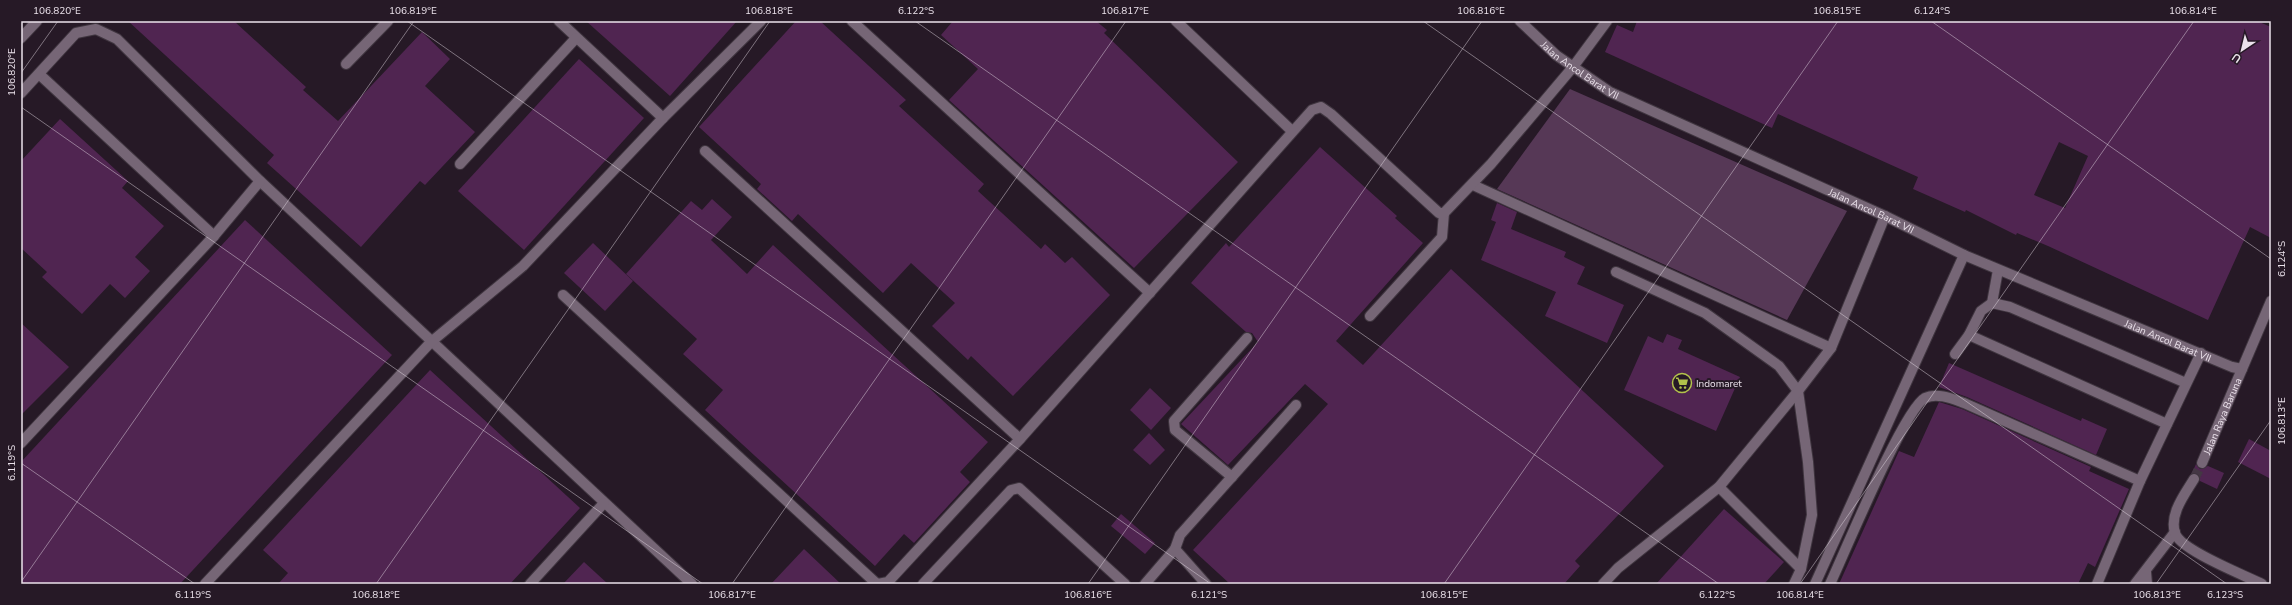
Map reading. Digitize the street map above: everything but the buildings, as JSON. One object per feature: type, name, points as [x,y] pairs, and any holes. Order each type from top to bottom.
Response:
[{"type":"street","points":[[21,38],[37,21]]},
{"type":"street","points":[[346,64],[388,21]]},
{"type":"street","points":[[559,21],[663,118]]},
{"type":"street","points":[[205,584],[432,342],[523,266],[663,118],[760,21]]},
{"type":"street","points":[[852,21],[1150,293]]},
{"type":"street","points":[[1176,21],[1292,131]]},
{"type":"street","name":"Jalan Ancol Barat VII","points":[[1520,21],[1572,67],[1610,92],[1886,216],[1964,255],[1998,270],[2232,367],[2242,369]]},
{"type":"street","points":[[1370,316],[1442,237],[1444,213],[1473,185],[1572,67],[1607,21]]},
{"type":"street","points":[[21,93],[76,33],[96,28],[117,40],[260,181],[692,584]]},
{"type":"street","points":[[460,164],[576,38]]},
{"type":"street","points":[[39,74],[214,236]]},
{"type":"street","points":[[563,295],[878,584],[888,582],[1020,439],[1312,110],[1321,107],[1439,213],[1444,213]]},
{"type":"street","points":[[705,151],[1020,439]]},
{"type":"street","points":[[21,443],[214,236],[260,181]]},
{"type":"street","points":[[1473,185],[1831,348]]},
{"type":"street","points":[[1603,584],[1618,568],[1719,487],[1798,391],[1831,348],[1886,216]]},
{"type":"street","points":[[1815,584],[1964,255]]},
{"type":"street","points":[[1992,304],[1998,270]]},
{"type":"street","points":[[1616,272],[1705,313],[1779,366],[1798,391],[1808,462],[1812,515],[1801,569],[1794,584]]},
{"type":"street","name":"Jalan Raya Baruna","points":[[2202,464],[2271,301]]},
{"type":"street","points":[[1955,354],[1969,335],[1981,311],[1992,304],[2010,307],[2186,383]]},
{"type":"street","points":[[1969,335],[2167,424]]},
{"type":"street","points":[[1232,477],[1175,430],[1173,425],[1174,421],[1247,338]]},
{"type":"street","points":[[2097,584],[2140,481],[2200,353]]},
{"type":"street","points":[[1830,584],[1893,446],[1914,409],[1926,398],[1943,396],[1964,402],[2140,481]]},
{"type":"street","points":[[1145,584],[1175,549],[1180,534],[1296,405]]},
{"type":"street","points":[[2135,584],[2146,572],[2175,532],[2178,506],[2194,479]]},
{"type":"street","points":[[1719,487],[1801,569]]},
{"type":"street","points":[[923,584],[1012,490],[1018,488],[1125,584]]},
{"type":"street","points":[[530,584],[604,503]]},
{"type":"street","points":[[2175,532],[2178,538],[2188,548],[2262,584]]},
{"type":"street","points":[[1175,549],[1206,584]]},
{"type":"street","points":[[2146,572],[2146,584]]},
{"type":"shaded area","points":[[1570,89],[1847,211],[1787,320],[1497,189]]},
{"type":"tunnel","points":[[2194,479],[2202,463]]},
{"type":"place","name":"Indomaret","points":[[1682,383]]}]
